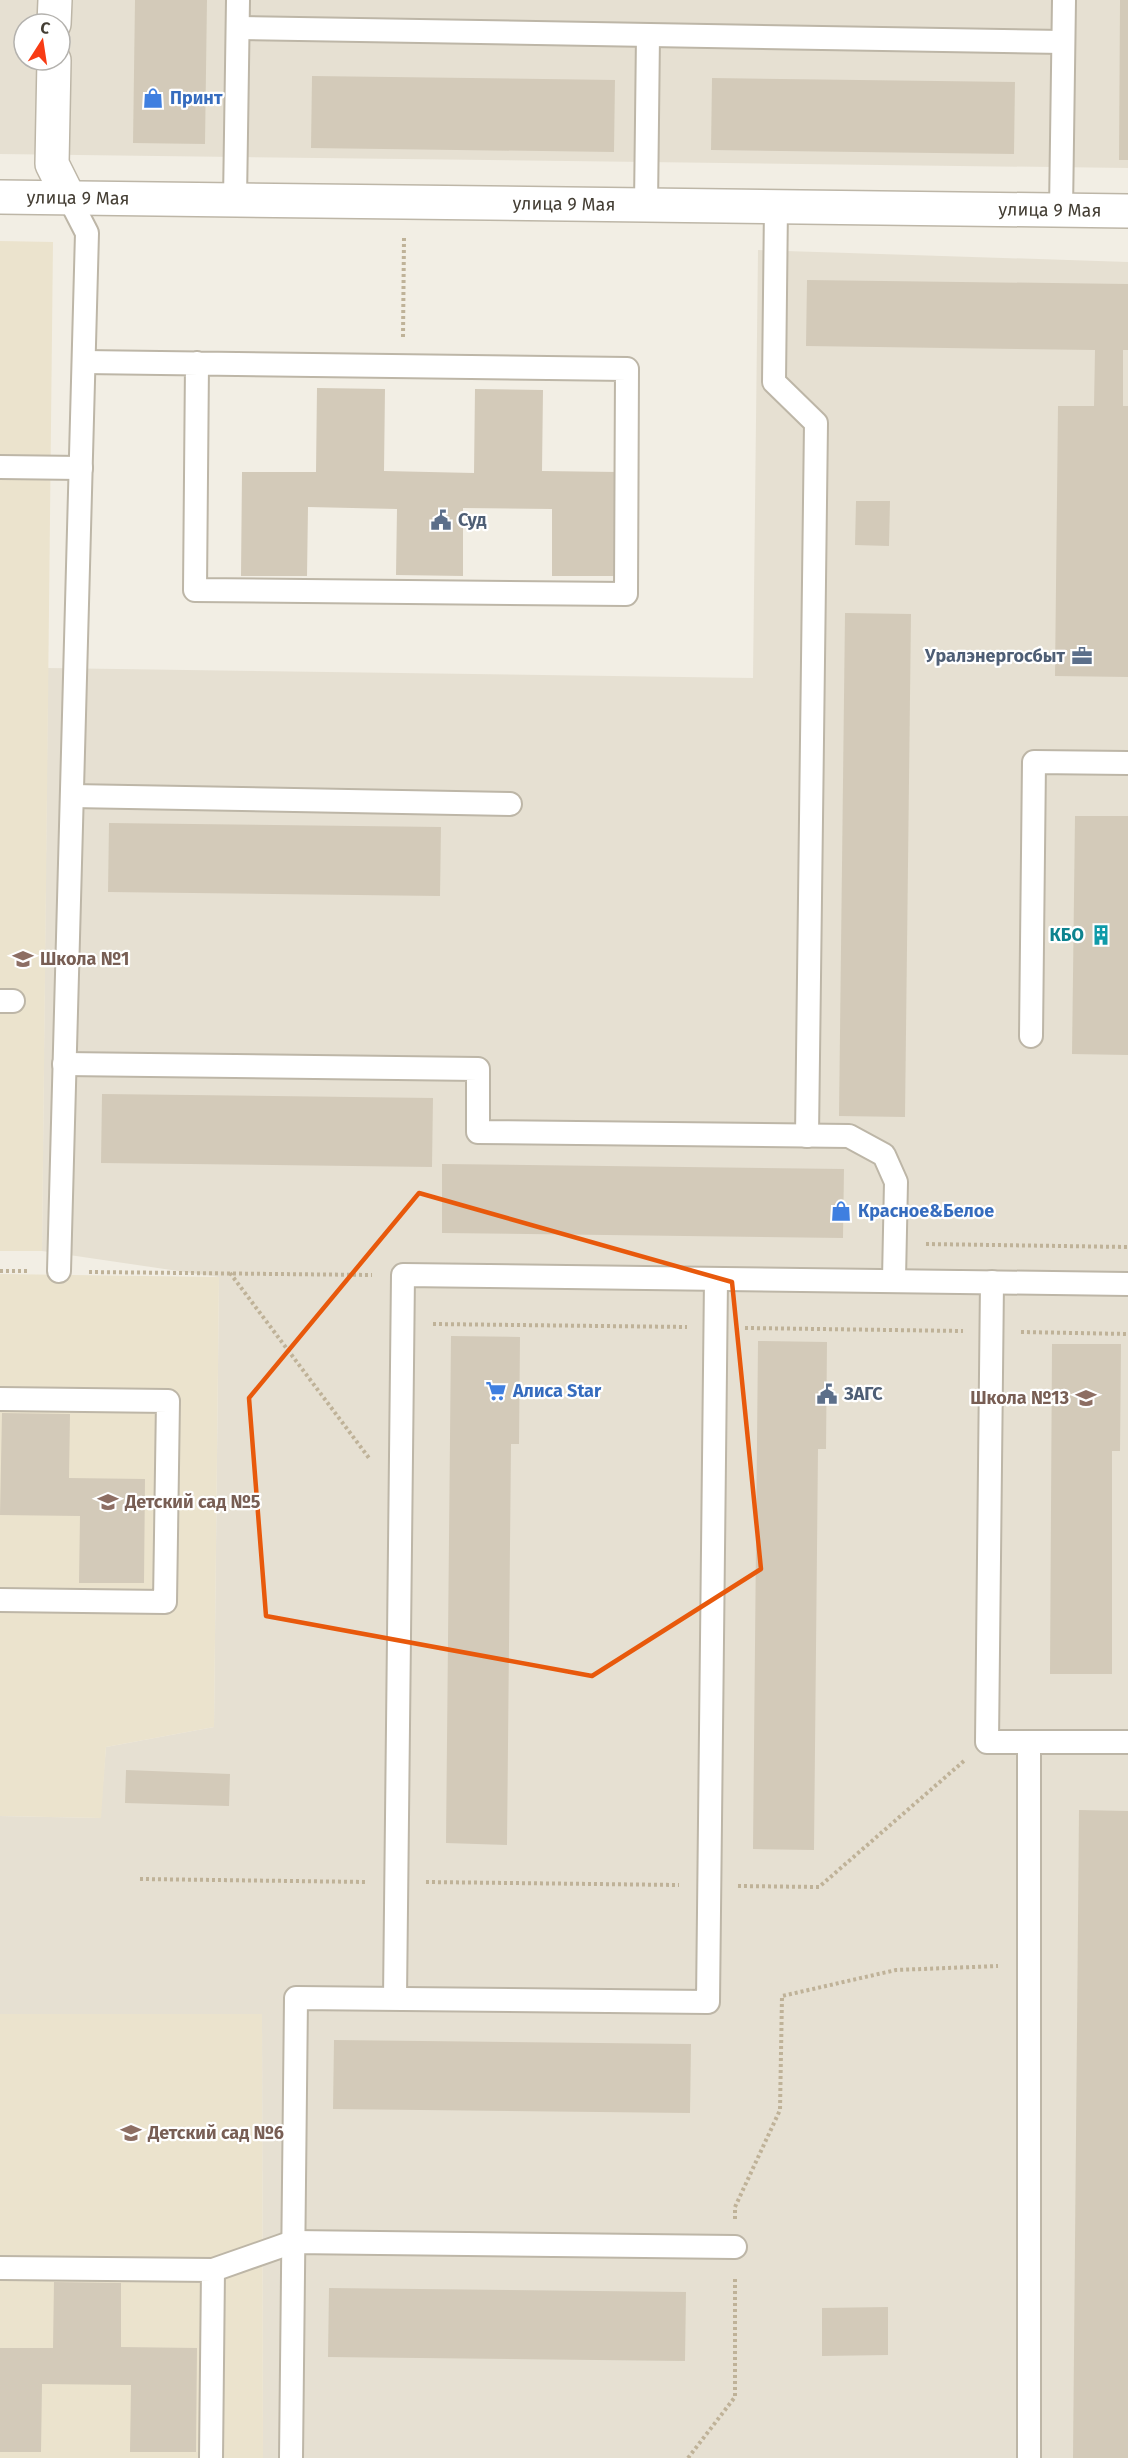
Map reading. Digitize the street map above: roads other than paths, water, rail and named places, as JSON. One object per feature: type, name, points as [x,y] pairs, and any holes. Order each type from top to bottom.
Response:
[{"type":"street","points":[[54,72],[52,164],[69,198]]},
{"type":"street","name":"улица 9 Мая","points":[[0,197],[1128,210]]},
{"type":"lane","points":[[235,200],[238,0]]},
{"type":"lane","points":[[1061,210],[1064,0]]},
{"type":"lane","points":[[238,28],[1063,42]]},
{"type":"lane","points":[[646,205],[648,35]]},
{"type":"lane","points":[[59,1271],[87,233],[69,198]]},
{"type":"lane","points":[[776,206],[774,382],[816,423],[807,1136]]},
{"type":"lane","points":[[84,362],[197,363],[627,369],[626,594],[195,590],[197,363]]},
{"type":"lane","points":[[0,467],[81,468]]},
{"type":"lane","points":[[1032,1036],[1034,762],[1128,763]]},
{"type":"lane","points":[[72,796],[510,804]]},
{"type":"lane","points":[[64,1064],[478,1069],[478,1132],[849,1136],[884,1155],[896,1182],[894,1279]]},
{"type":"lane","points":[[395,1998],[403,1275],[894,1279],[1128,1284]]},
{"type":"lane","points":[[291,2458],[296,1998],[708,2002],[716,1279]]},
{"type":"lane","points":[[992,1282],[987,1742],[1128,1742]]},
{"type":"lane","points":[[0,1399],[168,1401],[165,1602],[0,1600]]},
{"type":"lane","points":[[1029,1742],[1029,2458]]},
{"type":"lane","points":[[0,2268],[213,2270],[293,2242],[735,2247]]},
{"type":"lane","points":[[211,2458],[213,2270]]},
{"type":"place","name":"Принт","points":[[153,98]]},
{"type":"place","name":"Суд","points":[[441,520]]},
{"type":"place","name":"Уралэнергосбыт","points":[[1082,656]]},
{"type":"place","name":"КБО","points":[[1101,935]]},
{"type":"place","name":"Школа №1","points":[[23,959]]},
{"type":"place","name":"Красное&Белое","points":[[841,1211]]},
{"type":"place","name":"Алиса Star","points":[[496,1391]]},
{"type":"place","name":"ЗАГС","points":[[827,1394]]},
{"type":"place","name":"Школа №13","points":[[1086,1398]]},
{"type":"place","name":"Детский сад №5","points":[[108,1502]]},
{"type":"place","name":"Детский сад №6","points":[[131,2133]]}]
